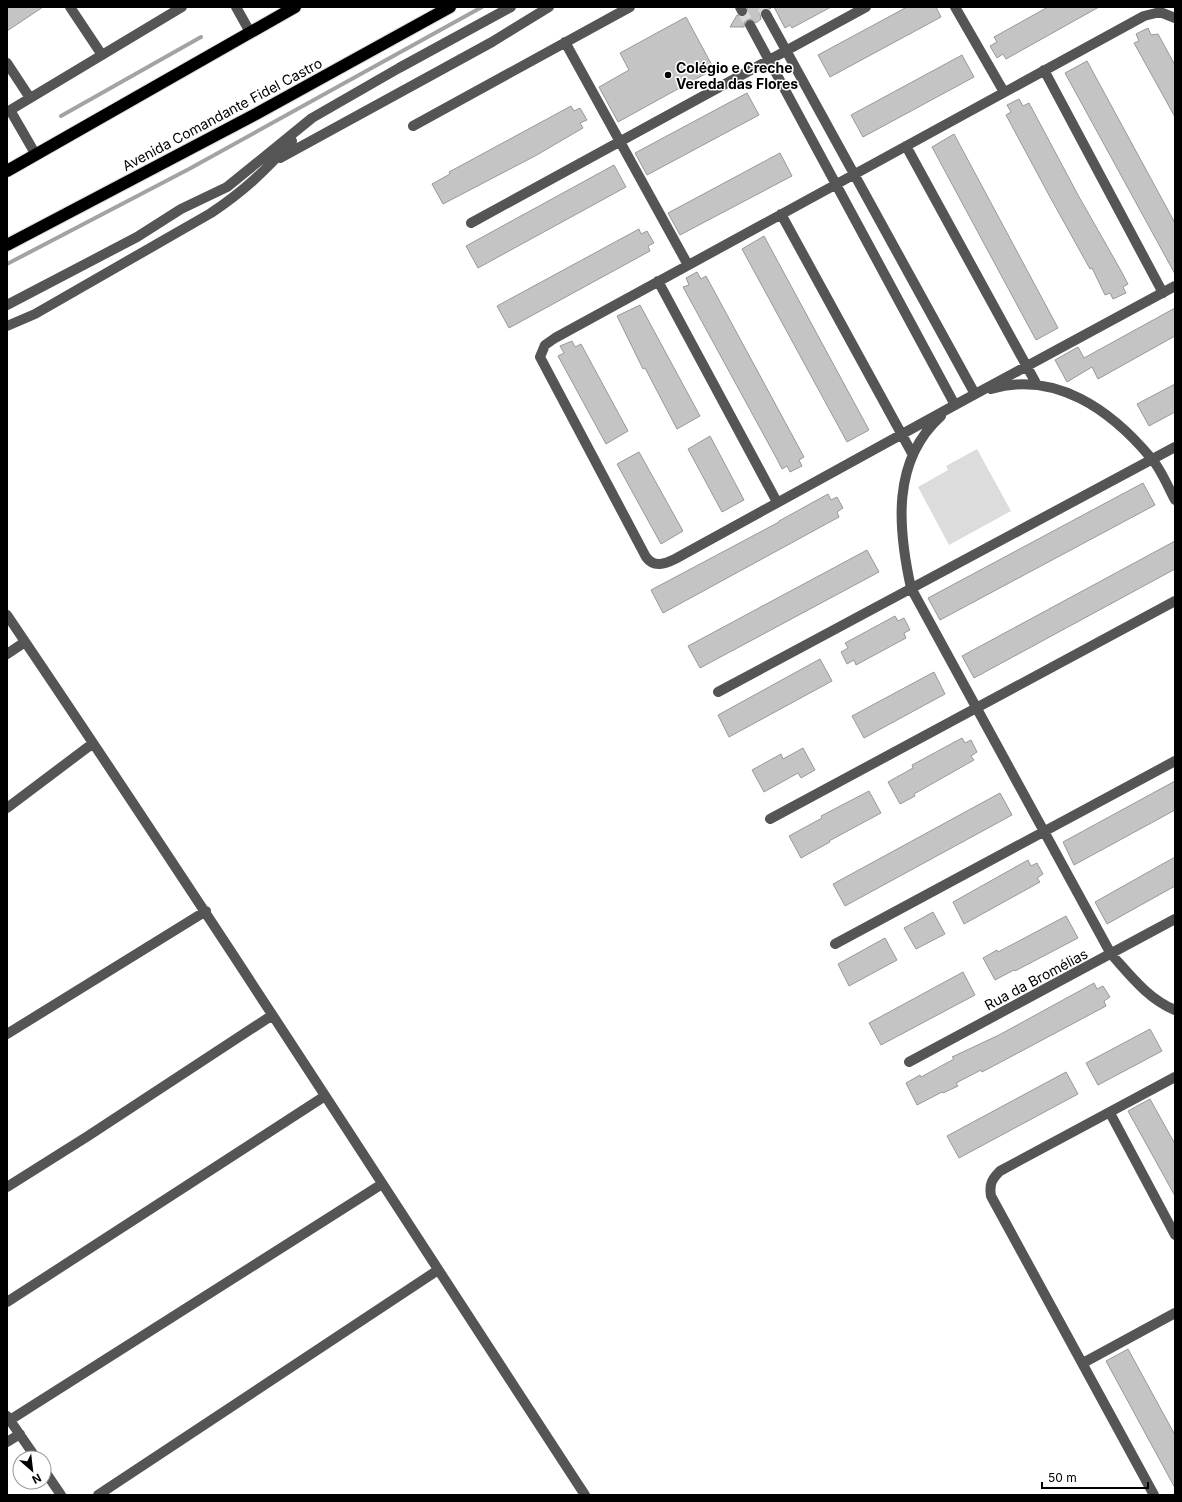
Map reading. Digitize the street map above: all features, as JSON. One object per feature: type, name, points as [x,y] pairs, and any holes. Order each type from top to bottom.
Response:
[{"type":"highway","points":[[7,171],[295,7]]},
{"type":"highway","name":"Avenida Comandante Fidel Castro","points":[[7,245],[256,114],[450,7]]},
{"type":"street","points":[[70,7],[102,55]]},
{"type":"street","points":[[36,155],[9,111],[182,7]]},
{"type":"street","points":[[236,7],[250,32]]},
{"type":"street","points":[[7,305],[138,237],[181,208],[227,187],[312,118],[399,68],[511,7]]},
{"type":"street","points":[[274,161],[479,49],[549,7]]},
{"type":"street","points":[[414,126],[630,7]]},
{"type":"street","points":[[471,223],[866,7]]},
{"type":"street","points":[[955,7],[1004,92]]},
{"type":"street","points":[[1175,18],[1160,12],[1144,16],[555,338],[545,345],[540,357],[642,550],[651,563],[659,565],[668,563],[955,404],[1175,286]]},
{"type":"street","points":[[766,14],[975,394]]},
{"type":"street","points":[[750,25],[955,404]]},
{"type":"street","points":[[565,42],[688,265]]},
{"type":"street","points":[[7,63],[30,98]]},
{"type":"street","points":[[1044,70],[1163,293]]},
{"type":"street","points":[[7,326],[36,314],[211,213],[238,195],[274,161],[312,118]]},
{"type":"street","points":[[906,146],[1037,385]]},
{"type":"street","points":[[781,214],[912,455]]},
{"type":"street","points":[[658,281],[777,502]]},
{"type":"street","points":[[975,394],[1010,385],[1027,383],[1062,390],[1098,408],[1116,423],[1152,459],[1175,500]]},
{"type":"street","points":[[955,404],[928,429],[912,455],[905,474],[900,514],[901,531],[911,588],[1111,954],[1145,992],[1175,1010]]},
{"type":"street","points":[[718,692],[1175,447]]},
{"type":"street","points":[[770,819],[1175,601]]},
{"type":"street","points":[[7,615],[92,744],[206,911],[271,1016],[325,1096],[585,1495]]},
{"type":"street","points":[[7,654],[25,642]]},
{"type":"street","points":[[7,808],[92,744]]},
{"type":"street","points":[[835,944],[1175,761]]},
{"type":"street","points":[[7,1034],[206,911]]},
{"type":"street","name":"Rua da Bromélias","points":[[909,1062],[1175,919]]},
{"type":"street","points":[[7,1187],[88,1136],[271,1016]]},
{"type":"street","points":[[1154,1495],[991,1196],[990,1185],[993,1177],[1000,1171],[1175,1077]]},
{"type":"street","points":[[7,1302],[325,1096]]},
{"type":"street","points":[[1110,1113],[1175,1235]]},
{"type":"street","points":[[31,1450],[8,1418],[382,1184]]},
{"type":"street","points":[[98,1495],[438,1270]]},
{"type":"street","points":[[1082,1363],[1175,1313]]},
{"type":"street","points":[[7,1442],[20,1434]]},
{"type":"street","points":[[52,1482],[61,1495]]},
{"type":"shaded area","points":[[977,449],[1011,511],[949,545],[918,487],[948,470],[946,466]]},
{"type":"building","points":[[7,7],[43,7],[7,31]]},
{"type":"building","points":[[747,7],[772,7],[770,9],[766,8],[761,10],[761,19],[756,23],[750,19],[745,21],[744,27],[730,27],[737,15],[742,17],[747,15]]},
{"type":"building","points":[[774,7],[831,7],[792,28],[790,25],[785,28]]},
{"type":"building","points":[[907,7],[936,7],[941,17],[830,77],[818,55]]},
{"type":"building","points":[[1048,7],[1099,7],[1006,59],[1003,54],[997,58],[990,46],[997,42],[994,37]]},
{"type":"building","name":"Colégio e Creche Vereda das Flores","points":[[686,17],[714,69],[618,122],[599,87],[629,70],[620,53]]},
{"type":"building","points":[[1148,28],[1151,35],[1158,34],[1175,65],[1175,117],[1134,43],[1139,41],[1136,34]]},
{"type":"building","points":[[962,55],[974,77],[863,137],[851,115]]},
{"type":"building","points":[[1087,61],[1175,223],[1175,274],[1065,73]]},
{"type":"building","points":[[747,93],[759,115],[647,175],[635,153]]},
{"type":"building","points":[[1019,99],[1023,106],[1029,103],[1128,284],[1123,287],[1126,293],[1113,299],[1110,293],[1105,295],[1092,268],[1090,269],[1050,197],[1006,115],[1011,112],[1007,105]]},
{"type":"building","points":[[571,106],[574,111],[580,108],[587,120],[580,123],[583,128],[535,156],[443,204],[432,184],[450,174],[449,172]]},
{"type":"building","points":[[954,134],[1058,328],[1036,340],[932,147]]},
{"type":"building","points":[[780,153],[792,176],[680,235],[668,213]]},
{"type":"building","points":[[614,165],[626,187],[478,268],[466,246]]},
{"type":"building","points":[[639,229],[641,234],[647,231],[654,243],[648,246],[650,251],[509,328],[497,306]]},
{"type":"building","points":[[764,236],[869,430],[847,442],[742,249]]},
{"type":"building","points":[[697,272],[701,279],[706,276],[804,457],[799,460],[802,466],[790,472],[787,466],[782,469],[683,287],[689,285],[686,278]]},
{"type":"building","points":[[640,305],[700,416],[677,429],[645,368],[643,369],[617,316]]},
{"type":"building","points":[[1175,308],[1175,336],[1098,379],[1092,367],[1067,382],[1055,360],[1078,347],[1084,358]]},
{"type":"building","points":[[572,341],[575,347],[581,344],[628,431],[606,444],[558,356],[564,353],[560,346]]},
{"type":"building","points":[[1175,384],[1175,412],[1149,426],[1137,404]]},
{"type":"building","points":[[710,436],[744,500],[722,512],[688,449]]},
{"type":"building","points":[[639,452],[683,531],[661,544],[617,464]]},
{"type":"building","points":[[1143,483],[1155,505],[940,620],[928,598]]},
{"type":"building","points":[[828,494],[831,500],[837,497],[843,508],[837,512],[839,517],[663,613],[651,590],[779,522]]},
{"type":"building","points":[[1175,541],[1175,569],[974,678],[962,656]]},
{"type":"building","points":[[867,550],[879,572],[700,668],[688,646]]},
{"type":"building","points":[[895,616],[898,621],[904,618],[910,630],[904,633],[906,638],[856,665],[854,660],[847,664],[841,652],[848,648],[845,643]]},
{"type":"building","points":[[820,659],[832,681],[729,737],[718,715]]},
{"type":"building","points":[[934,672],[945,694],[864,738],[852,716]]},
{"type":"building","points":[[962,738],[965,743],[971,740],[977,752],[971,756],[974,760],[914,794],[915,796],[900,804],[888,782],[913,768],[912,765]]},
{"type":"building","points":[[803,748],[815,770],[801,778],[798,773],[764,792],[752,770],[781,754],[783,759]]},
{"type":"building","points":[[1175,781],[1175,810],[1074,865],[1063,842]]},
{"type":"building","points":[[869,791],[881,813],[801,858],[789,836],[822,818],[821,816]]},
{"type":"building","points":[[1000,793],[1012,815],[845,906],[833,884]]},
{"type":"building","points":[[1175,857],[1175,886],[1107,924],[1095,902]]},
{"type":"building","points":[[1028,860],[1031,866],[1037,863],[1043,874],[1037,878],[1040,882],[964,924],[953,902]]},
{"type":"building","points":[[933,912],[945,934],[916,949],[904,928]]},
{"type":"building","points":[[1066,916],[1078,938],[995,980],[983,958],[997,950],[998,952]]},
{"type":"building","points":[[885,938],[897,960],[849,986],[838,964]]},
{"type":"building","points":[[963,972],[975,995],[881,1045],[869,1023]]},
{"type":"building","points":[[1094,983],[1097,989],[1103,986],[1110,997],[1104,1001],[1106,1006],[982,1072],[981,1070],[956,1083],[958,1086],[943,1093],[942,1092],[917,1105],[906,1083],[920,1075],[921,1077],[954,1059],[952,1057],[999,1035]]},
{"type":"building","points":[[1150,1029],[1162,1051],[1098,1085],[1086,1063]]},
{"type":"building","points":[[1066,1072],[1078,1094],[959,1158],[947,1136]]},
{"type":"building","points":[[1150,1099],[1175,1144],[1175,1196],[1128,1111]]},
{"type":"building","points":[[1128,1349],[1175,1435],[1175,1488],[1106,1361]]},
{"type":"waterway","points":[[7,264],[189,169],[482,7]]},
{"type":"waterway","points":[[61,116],[201,37]]},
{"type":"tunnel","points":[[762,7],[766,14]]},
{"type":"tunnel","points":[[742,11],[750,25]]},
{"type":"place","name":"Colégio e Creche Vereda das Flores","points":[[668,75]]}]
